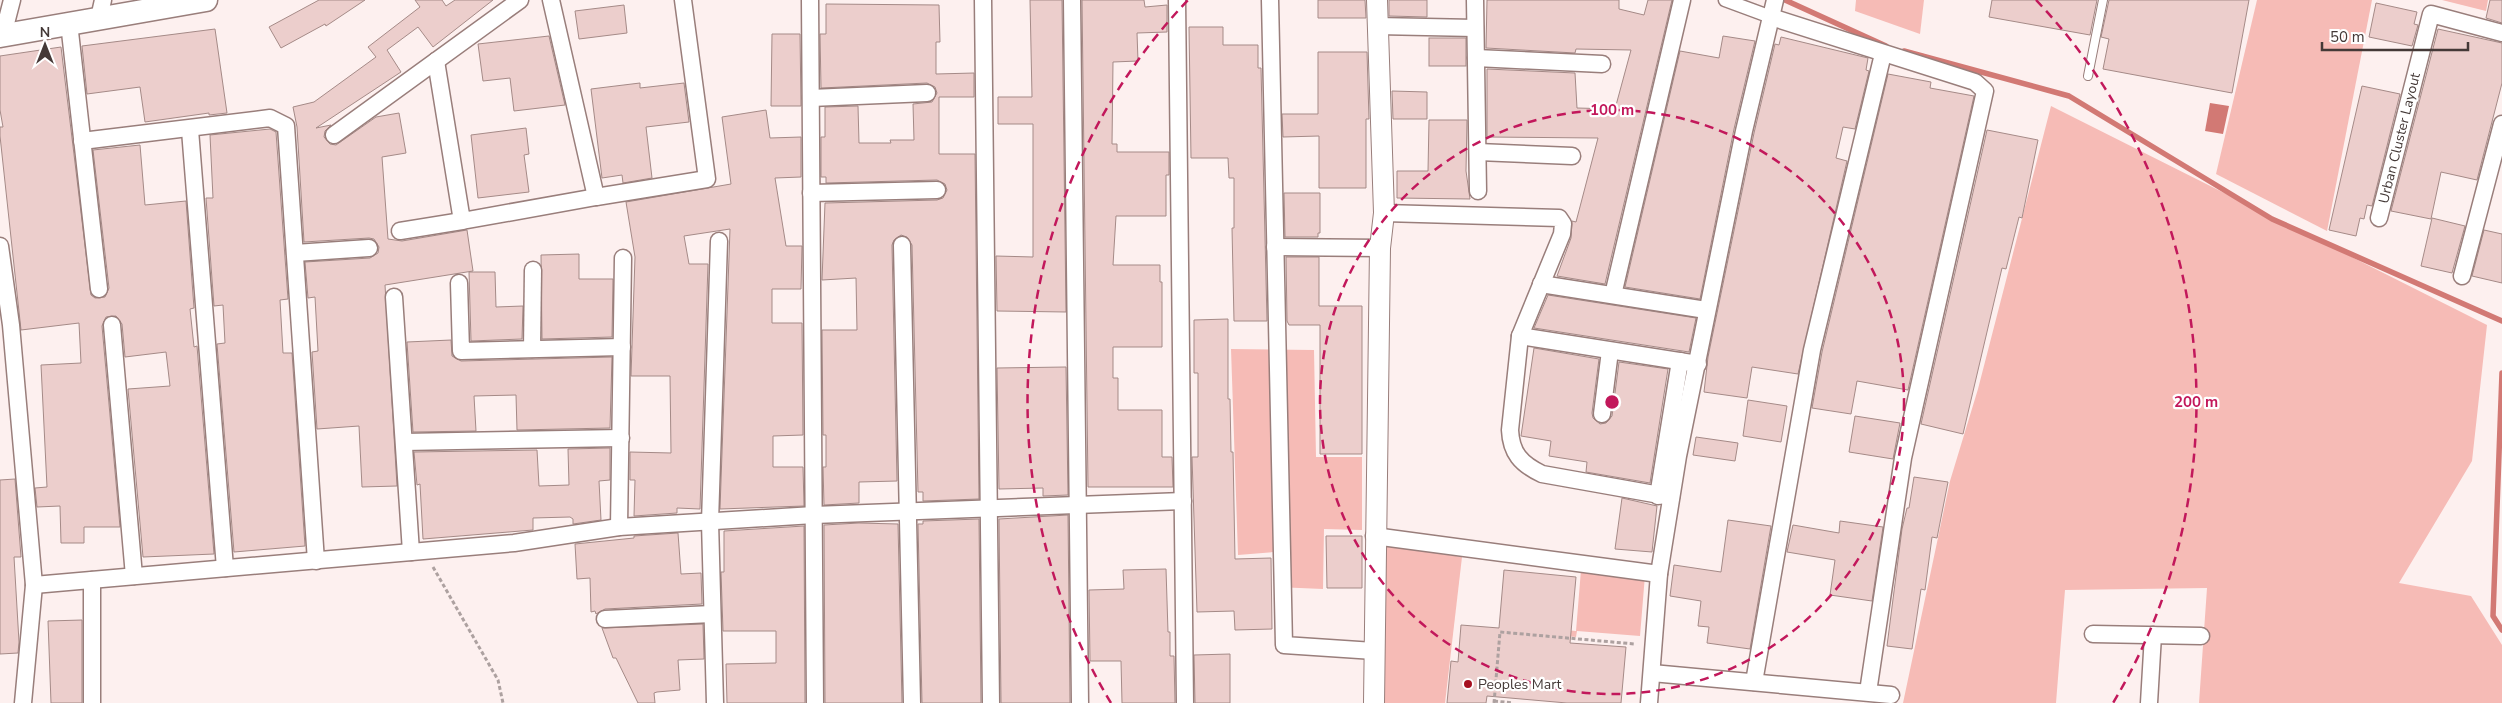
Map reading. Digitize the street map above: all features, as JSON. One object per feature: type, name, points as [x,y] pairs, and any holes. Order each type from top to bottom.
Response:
[{"type":"main road","points":[[2,36],[69,23],[101,9],[206,0]]},
{"type":"street","points":[[2,36],[12,0]]},
{"type":"street","points":[[334,135],[520,0]]},
{"type":"street","points":[[551,0],[596,197]]},
{"type":"street","points":[[400,231],[707,179],[683,0]]},
{"type":"street","points":[[810,0],[815,703]]},
{"type":"street","points":[[983,0],[991,703]]},
{"type":"street","points":[[1072,0],[1080,703]]},
{"type":"street","points":[[1177,0],[1185,703]]},
{"type":"street","points":[[1270,0],[1284,645],[1374,651]]},
{"type":"street","points":[[1374,703],[1374,536],[1380,248],[1384,212],[1377,0]]},
{"type":"street","points":[[1475,0],[1478,191]]},
{"type":"street","points":[[1613,295],[1682,0]]},
{"type":"street","points":[[1725,0],[1883,54],[1975,82],[1985,91],[1903,458],[1868,692]]},
{"type":"street","points":[[1664,497],[1678,456],[1698,364],[1706,310],[1775,0]]},
{"type":"street","name":"Urban Cluster Layout","points":[[2379,218],[2430,14],[2502,33]]},
{"type":"street","points":[[69,23],[99,289]]},
{"type":"street","points":[[1377,26],[1475,28]]},
{"type":"street","points":[[1754,682],[1812,350],[1883,54]]},
{"type":"street","points":[[1476,58],[1602,64]]},
{"type":"street","points":[[436,61],[462,221]]},
{"type":"street","points":[[811,98],[927,93]]},
{"type":"street","points":[[82,141],[190,130],[270,118],[286,126],[316,561]]},
{"type":"street","points":[[2462,276],[2502,124]]},
{"type":"street","points":[[190,130],[225,568]]},
{"type":"street","points":[[1478,152],[1572,156]]},
{"type":"street","points":[[811,192],[937,190]]},
{"type":"street","points":[[1384,212],[1558,218],[1563,224],[1562,234],[1520,336],[1510,430],[1511,444],[1517,456],[1527,467],[1542,474],[1664,497]]},
{"type":"street","points":[[714,703],[710,522],[719,241]]},
{"type":"street","points":[[0,246],[11,325],[34,585],[23,703]]},
{"type":"street","points":[[902,246],[912,703]]},
{"type":"street","points":[[1275,247],[1380,248]]},
{"type":"street","points":[[295,253],[369,248]]},
{"type":"street","points":[[619,527],[623,258]]},
{"type":"street","points":[[532,350],[533,270]]},
{"type":"street","points":[[459,283],[461,351],[622,346]]},
{"type":"street","points":[[1541,284],[1706,310]]},
{"type":"street","points":[[394,298],[404,442],[417,552]]},
{"type":"street","points":[[112,325],[134,576]]},
{"type":"street","points":[[1520,336],[1698,364]]},
{"type":"street","points":[[1602,414],[1610,351]]},
{"type":"street","points":[[1649,703],[1664,497],[1680,361]]},
{"type":"street","points":[[404,442],[621,438]]},
{"type":"street","points":[[34,585],[514,543],[619,527],[814,515],[988,510],[1183,501]]},
{"type":"street","points":[[1374,536],[1659,574]]},
{"type":"street","points":[[92,580],[92,703]]},
{"type":"street","points":[[605,619],[712,614]]},
{"type":"street","points":[[2093,634],[2201,636]]},
{"type":"street","points":[[2149,703],[2154,635]]},
{"type":"street","points":[[1652,673],[1891,695]]},
{"type":"lane","points":[[2088,76],[2102,0]]},
{"type":"path","points":[[417,552],[498,680],[503,703]]},
{"type":"path","points":[[1513,703],[1494,702],[1500,632],[1634,644]]},
{"type":"shaded area","points":[[1856,0],[1924,0],[1920,34],[1855,11]]},
{"type":"shaded area","points":[[2257,0],[2372,0],[2327,231],[2216,174]]},
{"type":"shaded area","points":[[2442,0],[2488,0],[2486,11]]},
{"type":"shaded area","points":[[2210,103],[2229,106],[2223,134],[2205,131]]},
{"type":"shaded area","points":[[2051,106],[2487,325],[2472,461],[2399,583],[2471,596],[2502,645],[2502,703],[2199,703],[2207,588],[2065,590],[2056,703],[1903,703],[1950,481],[1978,389]]},
{"type":"shaded area","points":[[1231,349],[1314,350],[1316,457],[1362,457],[1362,530],[1324,529],[1323,589],[1276,587],[1274,552],[1238,555]]},
{"type":"shaded area","points":[[1382,545],[1462,557],[1445,703],[1384,703]]},
{"type":"shaded area","points":[[1581,570],[1645,575],[1640,636],[1577,631],[1576,637],[1500,630],[1501,624],[1576,631]]},
{"type":"building","points":[[319,0],[365,0],[326,26],[325,24],[281,48],[269,27]]},
{"type":"building","points":[[415,0],[442,0],[446,6],[455,0],[493,0],[433,47],[418,27],[387,50],[401,72],[316,128],[331,125],[325,131],[324,137],[330,144],[336,145],[376,117],[399,113],[406,153],[382,157],[388,239],[402,241],[467,230],[473,271],[385,285],[397,486],[362,487],[359,426],[317,429],[312,352],[318,351],[315,297],[308,298],[305,262],[370,258],[378,253],[379,247],[374,239],[369,238],[304,242],[297,127],[293,107],[314,102],[376,57],[368,47],[420,7]]},
{"type":"building","points":[[1030,0],[1062,0],[1066,312],[997,311],[996,256],[1033,257],[1033,124],[998,124],[998,97],[1032,97]]},
{"type":"building","points":[[1082,0],[1144,0],[1145,7],[1167,5],[1167,32],[1137,33],[1138,61],[1113,62],[1112,144],[1117,144],[1117,152],[1169,152],[1169,175],[1166,175],[1166,216],[1116,216],[1113,265],[1160,265],[1160,282],[1162,282],[1162,347],[1113,347],[1113,378],[1118,378],[1118,410],[1162,410],[1162,457],[1172,457],[1173,487],[1088,487]]},
{"type":"building","points":[[1318,0],[1365,0],[1366,18],[1318,18]]},
{"type":"building","points":[[1389,0],[1427,0],[1427,17],[1389,16]]},
{"type":"building","points":[[1487,0],[1619,0],[1619,9],[1644,15],[1648,0],[1672,0],[1605,284],[1557,276],[1571,238],[1572,221],[1576,222],[1598,138],[1487,137],[1487,69],[1575,73],[1577,108],[1615,109],[1631,50],[1576,49],[1575,53],[1486,48]]},
{"type":"building","points":[[1992,0],[2097,0],[2090,35],[1989,17]]},
{"type":"building","points":[[2109,0],[2249,0],[2232,93],[2103,69],[2109,39],[2101,37]]},
{"type":"building","points":[[2490,0],[2502,0],[2502,23],[2486,18]]},
{"type":"building","points":[[2376,3],[2417,12],[2414,24],[2418,25],[2412,46],[2369,37]]},
{"type":"building","points":[[826,4],[939,5],[940,42],[936,42],[936,74],[974,73],[974,97],[939,97],[939,154],[975,154],[979,499],[923,501],[923,492],[918,492],[912,245],[907,237],[901,235],[894,240],[892,245],[897,481],[859,482],[859,503],[824,505],[823,467],[826,467],[826,435],[823,435],[822,330],[857,330],[856,278],[822,280],[825,203],[937,200],[943,198],[947,190],[945,184],[937,180],[826,183],[826,177],[821,177],[821,137],[825,137],[825,107],[858,106],[859,143],[891,143],[890,140],[914,140],[913,104],[932,102],[937,93],[935,87],[927,83],[821,88],[820,34],[826,34]]},
{"type":"building","points":[[624,5],[627,33],[579,39],[575,11]]},
{"type":"building","points":[[1189,27],[1223,27],[1223,45],[1258,45],[1258,68],[1261,68],[1267,321],[1234,321],[1232,228],[1234,228],[1234,178],[1229,178],[1228,158],[1191,158]]},
{"type":"building","points":[[215,29],[227,113],[209,115],[209,113],[145,122],[140,87],[87,94],[82,46]]},
{"type":"building","points":[[2438,29],[2502,43],[2502,83],[2477,180],[2441,172],[2431,219],[2391,211]]},
{"type":"building","points":[[772,34],[800,34],[801,106],[771,106]]},
{"type":"building","points":[[549,36],[565,105],[514,111],[510,78],[483,81],[478,44]]},
{"type":"building","points":[[1723,36],[1755,41],[1734,129],[1700,299],[1625,287],[1680,51],[1719,58]]},
{"type":"building","points":[[1781,37],[1868,58],[1866,70],[1869,71],[1855,129],[1843,127],[1836,158],[1847,161],[1798,374],[1752,367],[1747,398],[1704,392],[1708,357],[1754,133],[1775,44],[1779,45]]},
{"type":"building","points":[[1429,38],[1466,38],[1466,66],[1429,66]]},
{"type":"building","points":[[61,47],[91,295],[95,298],[105,297],[109,288],[93,150],[140,145],[145,205],[186,201],[194,308],[190,309],[194,347],[197,346],[214,554],[143,557],[128,389],[170,386],[166,352],[125,357],[122,324],[116,316],[106,317],[102,326],[120,527],[84,527],[84,543],[61,543],[60,506],[37,507],[35,488],[47,487],[41,365],[81,363],[79,323],[21,330],[0,136],[0,127],[3,127],[0,110],[0,56]]},
{"type":"building","points":[[1318,52],[1367,52],[1369,119],[1366,119],[1366,188],[1319,188],[1319,136],[1283,137],[1282,114],[1318,114]]},
{"type":"building","points":[[1888,74],[1931,82],[1930,88],[1974,96],[1908,390],[1857,381],[1851,414],[1812,408],[1822,352]]},
{"type":"building","points":[[640,83],[640,88],[684,83],[689,122],[646,127],[652,178],[623,183],[622,175],[602,178],[591,89]]},
{"type":"building","points":[[2362,86],[2400,94],[2372,206],[2367,205],[2364,219],[2360,218],[2356,236],[2329,230]]},
{"type":"building","points":[[1392,91],[1427,92],[1427,119],[1393,119]]},
{"type":"building","points":[[766,110],[770,138],[801,137],[801,177],[775,178],[786,246],[802,246],[801,289],[772,289],[772,323],[802,323],[803,435],[773,436],[773,467],[803,467],[804,506],[720,509],[730,229],[684,236],[689,264],[708,264],[700,509],[677,508],[677,513],[634,516],[635,480],[630,480],[630,452],[671,453],[670,376],[631,376],[635,257],[626,202],[731,184],[722,117]]},
{"type":"building","points":[[1429,120],[1467,120],[1466,171],[1470,199],[1397,198],[1397,171],[1428,171]]},
{"type":"building","points":[[526,128],[529,154],[524,155],[529,192],[478,198],[471,135]]},
{"type":"building","points":[[270,129],[276,132],[288,299],[280,300],[283,353],[292,353],[305,546],[234,552],[217,344],[225,343],[223,305],[214,306],[206,198],[213,198],[210,135]]},
{"type":"building","points":[[1987,130],[2038,140],[2022,218],[2019,217],[2006,269],[2002,268],[1963,434],[1921,424]]},
{"type":"building","points":[[1284,193],[1320,193],[1320,233],[1318,233],[1318,237],[1285,237]]},
{"type":"building","points":[[2432,218],[2465,226],[2452,273],[2421,266]]},
{"type":"building","points":[[2484,230],[2502,234],[2502,283],[2472,276]]},
{"type":"building","points":[[579,254],[579,279],[613,279],[612,337],[542,339],[541,255]]},
{"type":"building","points":[[1286,257],[1319,257],[1319,306],[1362,306],[1362,454],[1320,454],[1320,325],[1289,325],[1287,321]]},
{"type":"building","points":[[469,272],[495,272],[496,307],[523,306],[522,339],[471,341]]},
{"type":"building","points":[[1548,295],[1696,318],[1689,352],[1534,328]]},
{"type":"building","points":[[1228,319],[1228,399],[1230,399],[1231,452],[1233,452],[1235,559],[1271,558],[1272,629],[1235,630],[1234,611],[1197,612],[1192,457],[1198,457],[1198,373],[1194,373],[1194,320]]},
{"type":"building","points":[[451,340],[452,356],[461,361],[612,357],[610,428],[517,430],[516,395],[474,396],[476,431],[413,432],[407,342]]},
{"type":"building","points":[[1534,348],[1599,359],[1592,413],[1593,418],[1600,424],[1606,423],[1612,416],[1619,362],[1668,369],[1650,483],[1586,472],[1587,462],[1549,456],[1551,441],[1521,436]]},
{"type":"building","points":[[1066,367],[1068,495],[1043,496],[1043,488],[999,489],[997,368]]},
{"type":"building","points":[[1748,400],[1787,406],[1781,442],[1743,436]]},
{"type":"building","points":[[1855,416],[1900,423],[1893,459],[1849,452]]},
{"type":"building","points":[[1696,437],[1738,443],[1735,461],[1693,455]]},
{"type":"building","points":[[610,448],[610,480],[599,481],[601,520],[573,524],[573,519],[570,517],[533,518],[533,530],[423,539],[420,484],[417,485],[414,452],[537,450],[539,486],[569,485],[568,449]]},
{"type":"building","points":[[1914,477],[1948,482],[1937,538],[1932,537],[1925,590],[1921,589],[1912,649],[1887,646],[1902,529],[1907,508],[1909,508]]},
{"type":"building","points":[[15,479],[21,557],[14,557],[19,642],[18,653],[0,654],[0,480]]},
{"type":"building","points":[[1622,498],[1657,506],[1652,552],[1615,549]]},
{"type":"building","points":[[1068,515],[1070,703],[1001,703],[999,519]]},
{"type":"building","points":[[979,519],[981,703],[922,703],[918,524],[923,524],[923,521]]},
{"type":"building","points":[[1728,520],[1771,526],[1750,649],[1707,643],[1709,627],[1698,626],[1701,601],[1670,596],[1674,565],[1721,572]]},
{"type":"building","points":[[1840,521],[1883,527],[1872,601],[1830,595],[1835,560],[1787,552],[1793,525],[1839,533]]},
{"type":"building","points":[[859,523],[898,524],[902,703],[825,703],[824,525]]},
{"type":"building","points":[[804,526],[805,703],[727,703],[726,664],[776,663],[776,631],[723,631],[721,572],[724,572],[724,531]]},
{"type":"building","points":[[678,533],[681,574],[701,573],[702,604],[605,609],[596,614],[595,611],[591,612],[590,578],[577,579],[575,544],[634,538],[634,536]]},
{"type":"building","points":[[1326,536],[1362,536],[1362,588],[1327,588]]},
{"type":"building","points":[[1166,569],[1168,632],[1170,632],[1170,656],[1174,656],[1175,703],[1122,703],[1121,661],[1090,661],[1089,590],[1124,589],[1123,570]]},
{"type":"building","points":[[1504,570],[1576,577],[1570,643],[1626,647],[1621,703],[1567,703],[1487,696],[1486,703],[1447,703],[1451,661],[1458,662],[1461,625],[1499,628]]},
{"type":"building","points":[[82,620],[82,703],[51,703],[48,621]]},
{"type":"building","points":[[703,624],[704,659],[678,660],[680,690],[654,693],[655,703],[638,703],[616,658],[613,658],[602,628]]},
{"type":"building","points":[[1230,654],[1230,703],[1195,703],[1194,655]]},
{"type":"waterway","points":[[1785,0],[1886,46]]},
{"type":"waterway","points":[[1904,51],[2069,96],[2272,219],[2502,321]]},
{"type":"waterway","points":[[2502,373],[2493,616],[2502,630]]},
{"type":"place","name":"Peoples Mart","points":[[1468,684]]}]
